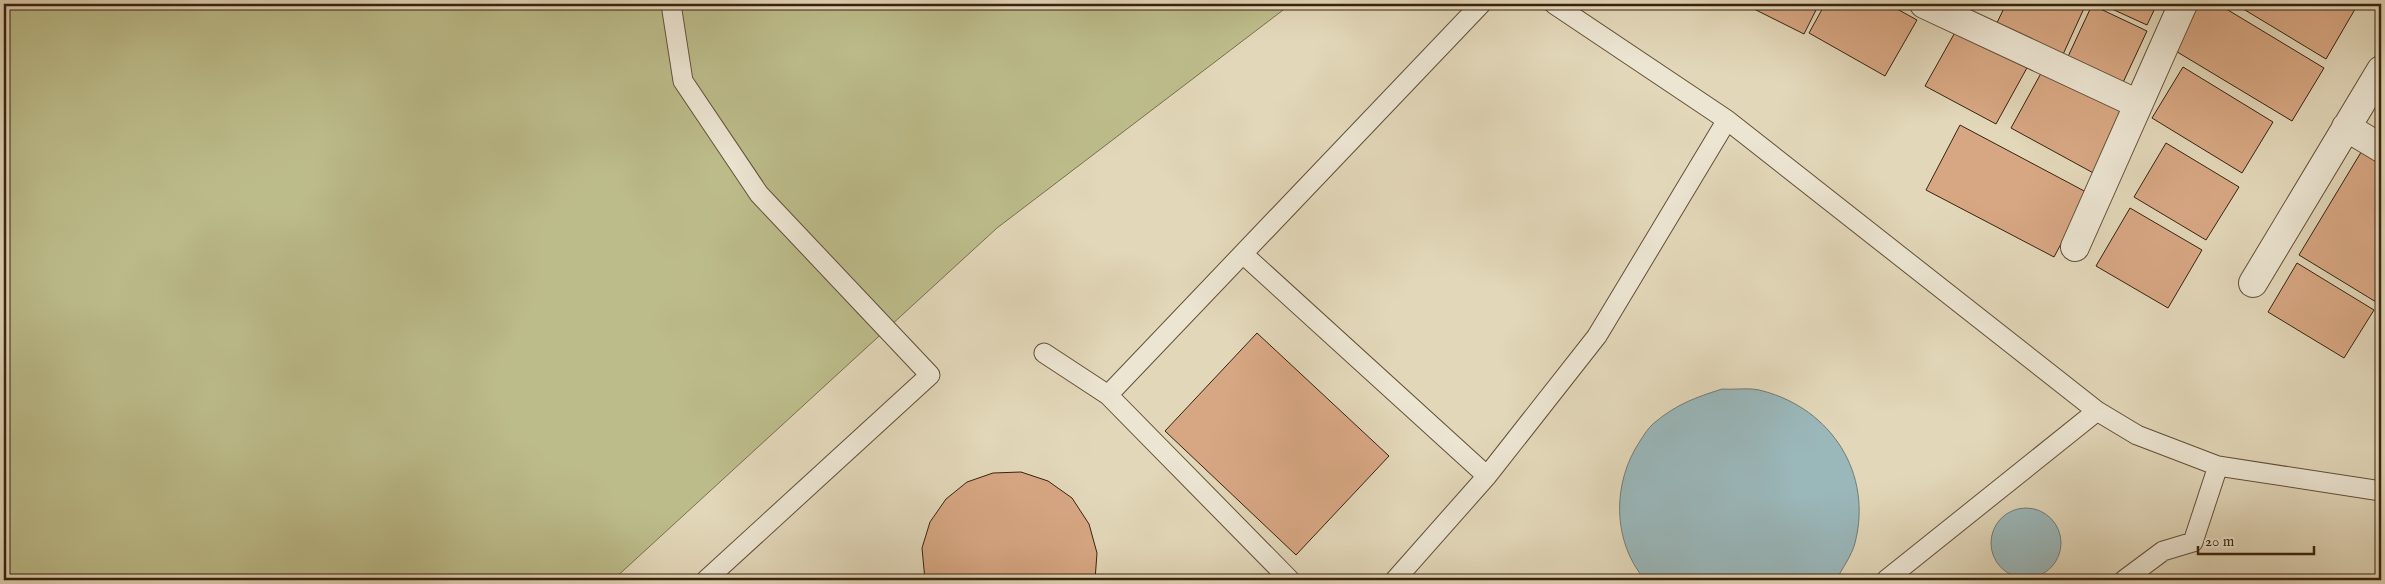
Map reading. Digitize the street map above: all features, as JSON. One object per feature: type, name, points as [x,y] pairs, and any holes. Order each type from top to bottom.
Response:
[{"type":"street","points":[[1924,4],[2138,104]]},
{"type":"street","points":[[2075,247],[2183,4]]},
{"type":"street","points":[[2253,283],[2381,70]]},
{"type":"street","points":[[2346,127],[2381,148]]},
{"type":"lane","points":[[671,4],[683,82],[759,194],[930,375],[706,580]]},
{"type":"lane","points":[[1108,395],[1481,4]]},
{"type":"lane","points":[[1554,4],[1727,120],[2097,411],[2137,435],[2218,466],[2381,491]]},
{"type":"lane","points":[[1395,580],[1487,476],[1597,336],[1727,120]]},
{"type":"lane","points":[[1243,254],[1487,476]]},
{"type":"lane","points":[[1044,353],[1108,395],[1290,580]]},
{"type":"lane","points":[[1886,580],[2097,411]]},
{"type":"lane","points":[[2124,580],[2163,551],[2192,542],[2218,466]]},
{"type":"green space","points":[[4,4],[1291,4],[997,228],[613,580],[4,580]]},
{"type":"water","points":[[1722,389],[1758,390],[1787,400],[1809,412],[1827,429],[1841,447],[1852,469],[1858,492],[1859,517],[1854,548],[1836,580],[1645,580],[1634,565],[1626,548],[1620,512],[1624,475],[1631,457],[1648,429],[1662,416],[1686,402]]},
{"type":"water","points":[[2026,508],[2039,511],[2051,518],[2058,530],[2061,543],[2058,556],[2051,568],[2039,575],[2026,578],[2013,575],[2001,568],[1994,556],[1991,543],[1994,530],[2001,518],[2013,511]]},
{"type":"building","points":[[1744,4],[1819,4],[1804,34]]},
{"type":"building","points":[[1825,4],[1888,4],[1917,20],[1885,76],[1809,33]]},
{"type":"building","points":[[2006,4],[2086,4],[2060,61],[1993,31]]},
{"type":"building","points":[[2101,4],[2157,4],[2147,25]]},
{"type":"building","points":[[2196,4],[2218,4],[2324,68],[2292,121],[2169,47]]},
{"type":"building","points":[[2235,4],[2358,4],[2326,59]]},
{"type":"building","points":[[2092,5],[2147,31],[2120,89],[2065,63]]},
{"type":"building","points":[[1958,27],[2028,66],[1996,124],[1925,86]]},
{"type":"building","points":[[2045,66],[2130,113],[2097,175],[2011,128]]},
{"type":"building","points":[[2183,67],[2273,122],[2242,173],[2152,118]]},
{"type":"building","points":[[1960,125],[2088,193],[2054,257],[1926,190]]},
{"type":"building","points":[[2166,143],[2239,187],[2206,240],[2134,197]]},
{"type":"building","points":[[2366,144],[2381,152],[2381,305],[2299,255]]},
{"type":"building","points":[[2130,208],[2202,250],[2168,308],[2096,266]]},
{"type":"building","points":[[2297,263],[2374,310],[2344,358],[2268,312]]},
{"type":"building","points":[[1257,333],[1389,456],[1296,555],[1165,431]]},
{"type":"building","points":[[1021,472],[1048,481],[1072,498],[1089,524],[1097,553],[1095,580],[925,580],[922,548],[930,522],[946,499],[967,482],[993,473]]}]
